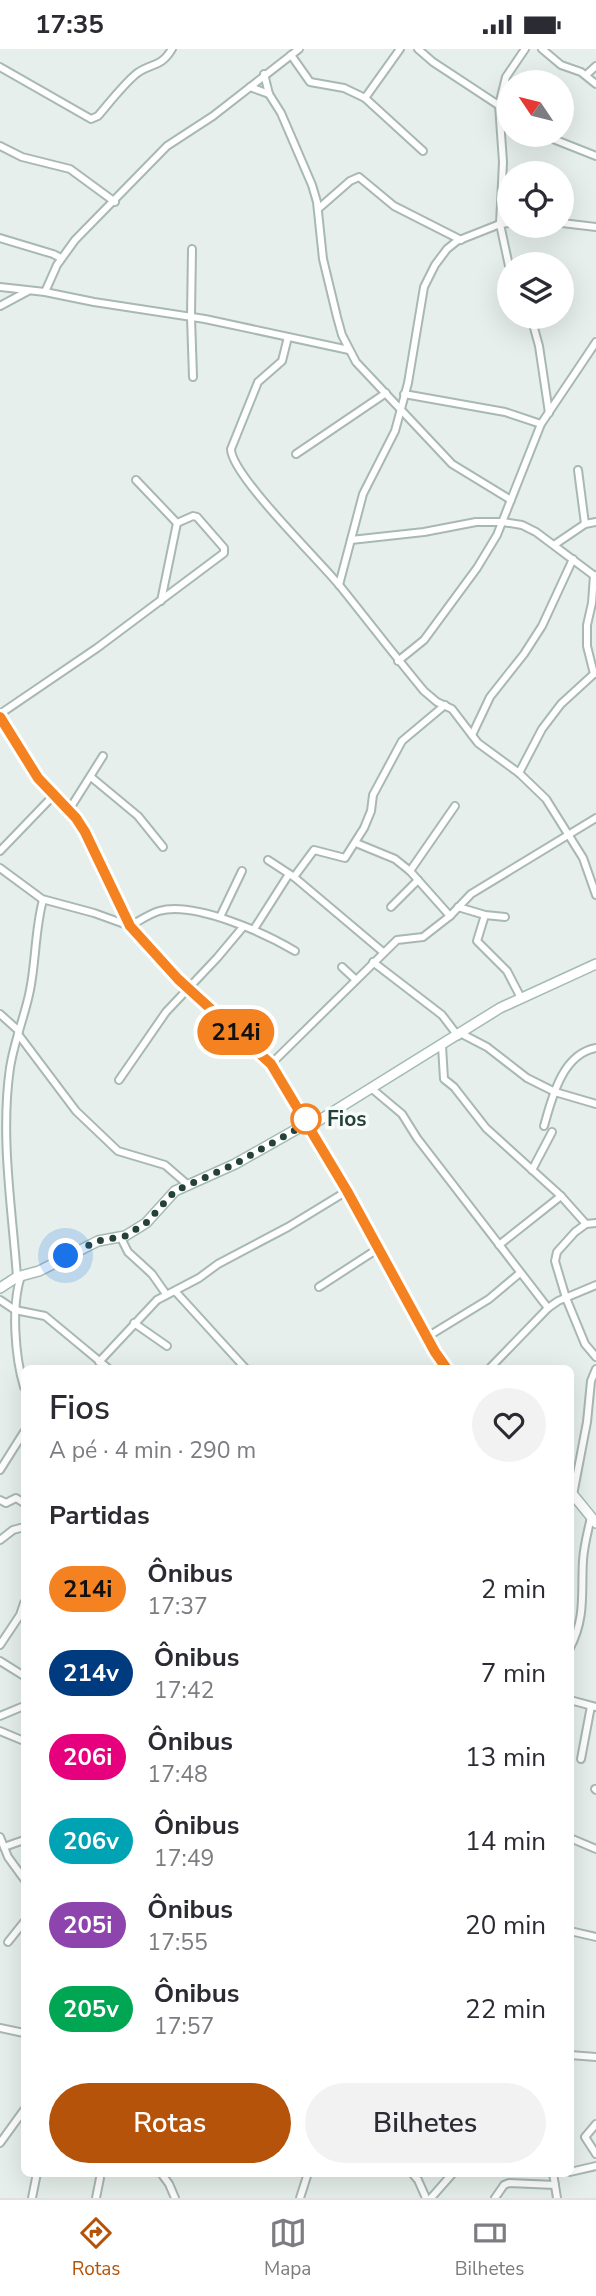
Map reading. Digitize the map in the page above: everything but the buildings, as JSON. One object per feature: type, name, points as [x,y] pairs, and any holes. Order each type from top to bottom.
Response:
[{"type":"street","points":[[0,67],[91,119],[98,116],[137,73],[160,64],[172,49]]},
{"type":"street","points":[[45,292],[61,258],[75,240],[167,146],[213,116],[299,49]]},
{"type":"street","points":[[365,98],[400,49]]},
{"type":"street","points":[[418,49],[432,62],[497,104]]},
{"type":"street","points":[[511,70],[525,49]]},
{"type":"street","points":[[542,49],[561,65],[586,75],[596,84]]},
{"type":"street","points":[[291,55],[310,82],[344,88],[365,98],[423,151]]},
{"type":"street","points":[[586,75],[596,66]]},
{"type":"street","points":[[264,74],[269,95],[281,113],[304,163],[318,209],[323,259],[342,335],[349,350],[356,362],[452,464],[511,500]]},
{"type":"street","points":[[250,87],[269,95]]},
{"type":"street","points":[[0,146],[22,157],[70,169],[114,202]]},
{"type":"street","points":[[573,147],[596,156]]},
{"type":"street","points":[[318,209],[350,181],[359,177],[394,206],[461,240]]},
{"type":"street","points":[[574,224],[596,227]]},
{"type":"street","points":[[339,585],[363,494],[388,448],[400,409],[424,287],[447,249],[461,240],[497,225]]},
{"type":"street","points":[[0,238],[61,258]]},
{"type":"street","points":[[192,249],[193,377]]},
{"type":"street","points":[[0,287],[191,317],[349,350]]},
{"type":"street","points":[[0,306],[28,291]]},
{"type":"street","points":[[535,329],[549,413]]},
{"type":"street","points":[[288,337],[282,361],[258,382],[230,453],[247,480],[339,585],[429,697],[452,709],[478,743],[519,773],[547,799],[583,858],[596,895]]},
{"type":"street","points":[[398,661],[424,640],[477,568],[503,522],[541,424],[596,342]]},
{"type":"street","points":[[296,454],[386,393]]},
{"type":"street","points":[[404,394],[492,409],[526,417],[541,424]]},
{"type":"street","points":[[578,470],[585,524]]},
{"type":"street","points":[[136,479],[177,523]]},
{"type":"street","points":[[161,601],[177,523],[186,518],[197,517],[223,548],[224,553],[161,601],[0,716],[35,773],[85,832],[130,926],[188,988],[271,1064],[310,1126],[444,1365]]},
{"type":"street","points":[[351,540],[424,532],[476,522],[503,522],[522,525],[595,576],[587,637],[595,673],[561,704],[542,729],[519,773]]},
{"type":"street","points":[[554,545],[585,524],[596,522]]},
{"type":"street","points":[[472,735],[490,697],[542,626],[573,559]]},
{"type":"street","points":[[254,929],[291,875],[314,849],[343,859],[356,843],[371,811],[373,795],[402,741],[445,705]]},
{"type":"street","points":[[69,810],[103,756]]},
{"type":"street","points":[[91,777],[138,816],[163,847]]},
{"type":"street","points":[[0,851],[54,796]]},
{"type":"street","points":[[410,871],[455,806]]},
{"type":"street","points":[[271,1064],[397,940],[423,937],[450,916],[471,894],[596,818]]},
{"type":"street","points":[[356,843],[383,852],[410,871],[450,916]]},
{"type":"street","points":[[268,859],[383,952]]},
{"type":"street","points":[[0,868],[32,894],[43,899],[130,926],[159,911],[197,911],[254,929],[295,951]]},
{"type":"street","points":[[220,917],[242,871]]},
{"type":"street","points":[[391,907],[418,880]]},
{"type":"street","points":[[21,1371],[15,1310],[19,1276],[6,1150],[7,1095],[10,1067],[31,988],[37,921],[43,899]]},
{"type":"street","points":[[458,907],[485,915],[505,916]]},
{"type":"street","points":[[485,915],[477,941],[507,971],[521,998]]},
{"type":"street","points":[[119,1080],[166,1012],[243,927]]},
{"type":"street","points":[[373,962],[442,1015],[460,1035],[487,1047],[527,1078],[555,1092],[596,1104]]},
{"type":"street","points":[[2,1283],[39,1271],[98,1241],[121,1238],[146,1223],[175,1191],[187,1184],[235,1164],[297,1129],[310,1126],[500,1008],[596,964]]},
{"type":"street","points":[[342,967],[356,979]]},
{"type":"street","points":[[0,1014],[19,1033],[76,1111],[118,1151],[165,1165],[187,1184]]},
{"type":"street","points":[[442,1046],[444,1079],[454,1087],[486,1128],[561,1196],[586,1224]]},
{"type":"street","points":[[544,1126],[555,1092],[570,1063],[580,1054],[596,1048]]},
{"type":"street","points":[[371,1088],[402,1114],[417,1138],[548,1308]]},
{"type":"street","points":[[532,1170],[552,1132]]},
{"type":"street","points":[[104,1365],[134,1323],[166,1294],[199,1278],[218,1264],[288,1227],[347,1191]]},
{"type":"street","points":[[499,1245],[561,1196]]},
{"type":"street","points":[[596,1223],[586,1224],[564,1243],[555,1257],[566,1298],[585,1344],[596,1357]]},
{"type":"street","points":[[121,1238],[128,1252],[152,1274],[166,1294]]},
{"type":"street","points":[[319,1287],[379,1248]]},
{"type":"street","points":[[427,1337],[489,1299],[520,1273]]},
{"type":"street","points":[[493,1365],[548,1308],[596,1286]]},
{"type":"street","points":[[175,1291],[242,1365]]},
{"type":"street","points":[[0,1300],[15,1310],[46,1316],[102,1365]]},
{"type":"street","points":[[134,1323],[167,1346]]},
{"type":"street","points":[[574,1484],[587,1422],[591,1381],[596,1369]]},
{"type":"street","points":[[0,1470],[21,1437]]},
{"type":"street","points":[[574,1495],[595,1520],[583,1557],[582,1618],[574,1639]]},
{"type":"street","points":[[0,1500],[6,1503],[15,1497],[21,1501]]},
{"type":"street","points":[[0,1540],[13,1530],[21,1528]]},
{"type":"street","points":[[13,1530],[21,1533]]},
{"type":"street","points":[[0,1645],[21,1612]]},
{"type":"street","points":[[574,1629],[579,1630]]},
{"type":"street","points":[[0,1661],[21,1674]]},
{"type":"street","points":[[574,1701],[593,1706],[581,1759]]},
{"type":"street","points":[[0,1716],[21,1707]]},
{"type":"street","points":[[0,1731],[21,1740]]},
{"type":"street","points":[[0,1837],[3,1851],[21,1874]]},
{"type":"street","points":[[574,1841],[596,1849]]},
{"type":"street","points":[[3,1851],[21,1842]]},
{"type":"street","points":[[8,1943],[21,1925]]},
{"type":"street","points":[[574,1932],[596,1937]]},
{"type":"street","points":[[0,2028],[21,2032]]},
{"type":"street","points":[[574,2055],[596,2057]]},
{"type":"street","points":[[0,2143],[21,2114]]},
{"type":"street","points":[[596,2124],[585,2137],[596,2154]]},
{"type":"street","points":[[574,2171],[596,2167]]},
{"type":"street","points":[[32,2198],[36,2177]]},
{"type":"street","points":[[164,2177],[174,2198]]},
{"type":"street","points":[[300,2198],[307,2177]]},
{"type":"street","points":[[415,2177],[429,2198],[449,2177]]},
{"type":"street","points":[[554,2177],[557,2198]]},
{"type":"street","points":[[96,2198],[100,2178]]},
{"type":"street","points":[[495,2198],[503,2185],[509,2183],[555,2185]]},
{"type":"bus line","name":"214i","points":[[0,717],[38,778],[67,807],[85,832],[130,926],[178,979],[271,1064],[310,1126],[444,1365]]},
{"type":"place","name":"Fios","points":[[306,1119]]},
{"type":"route","points":[[66,1256],[98,1241],[121,1238],[136,1230],[146,1223],[175,1191],[235,1164],[297,1129],[310,1126],[306,1119]]}]
